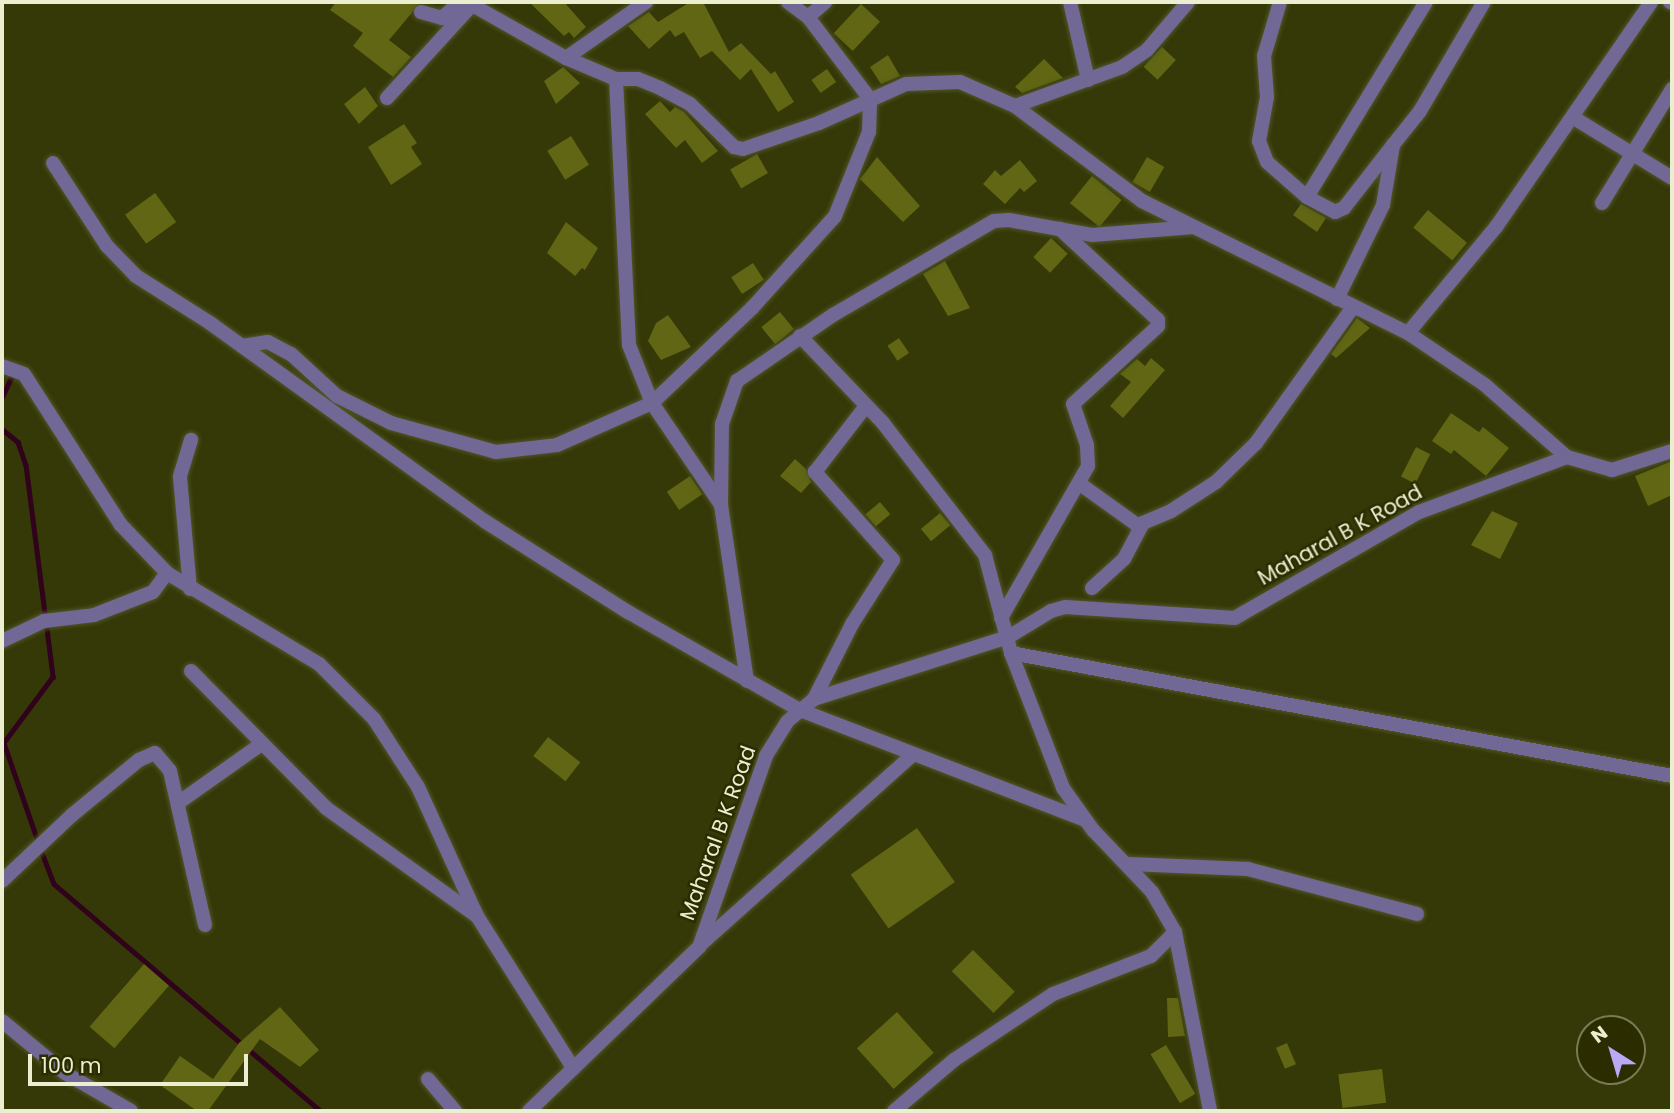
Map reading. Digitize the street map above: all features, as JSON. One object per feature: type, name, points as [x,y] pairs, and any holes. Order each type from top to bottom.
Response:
[{"type":"street","points":[[566,58],[646,2]]},
{"type":"street","points":[[242,346],[268,342],[291,354],[337,396],[391,423],[496,452],[557,445],[652,403],[752,309],[835,216],[869,132],[870,99],[808,17],[788,2]]},
{"type":"street","points":[[808,17],[825,2]]},
{"type":"street","points":[[1070,2],[1088,80]]},
{"type":"street","points":[[1015,106],[1122,67],[1147,50],[1188,2]]},
{"type":"street","points":[[1280,2],[1267,36],[1267,97],[1259,142],[1267,162],[1307,197],[1339,211],[1420,111],[1484,2]]},
{"type":"street","points":[[1307,197],[1426,2]]},
{"type":"street","points":[[1408,333],[1496,227],[1574,118],[1651,2]]},
{"type":"street","points":[[466,3],[566,58],[615,79],[638,79],[690,104],[734,147],[743,149],[819,123],[906,84],[960,82],[1015,106],[1142,201],[1408,333],[1485,385],[1567,457],[1612,470],[1672,451]]},
{"type":"street","points":[[421,12],[442,19],[466,3]]},
{"type":"street","points":[[387,99],[466,3]]},
{"type":"street","points":[[615,79],[629,345],[652,403],[721,505]]},
{"type":"street","points":[[1602,203],[1672,89]]},
{"type":"street","points":[[1574,118],[1672,178]]},
{"type":"street","points":[[1336,299],[1383,205],[1393,145]]},
{"type":"street","points":[[53,163],[107,246],[136,276],[242,346],[464,508],[747,681],[800,710],[911,756],[1084,820]]},
{"type":"street","points":[[747,681],[721,505],[722,424],[727,401],[737,381],[800,336],[994,221],[1119,235],[1194,227]]},
{"type":"street","points":[[1002,618],[1088,466],[1087,444],[1073,404],[1159,323],[1060,229]]},
{"type":"street","points":[[1092,588],[1124,559],[1140,527],[1148,519],[1171,511],[1233,467],[1286,403],[1353,307]]},
{"type":"street","points":[[800,336],[866,406],[971,532],[992,575],[1011,653],[1063,788],[1084,820],[1129,864],[1167,914],[1175,932],[1210,1111]]},
{"type":"street","points":[[2,366],[24,374],[121,525],[167,573],[319,664],[374,719],[418,787],[477,916],[573,1068]]},
{"type":"street","points":[[814,699],[852,624],[893,560],[815,472],[866,406]]},
{"type":"street","points":[[190,589],[180,476],[191,440]]},
{"type":"street","name":"Maharal B K Road","points":[[529,1111],[699,947],[766,756],[800,710],[814,699],[1008,637],[1051,611],[1080,605],[1236,618],[1419,512],[1567,457]]},
{"type":"street","points":[[1080,484],[1140,527]]},
{"type":"street","points":[[2,641],[48,620],[94,615],[153,592],[167,573]]},
{"type":"street","points":[[1011,653],[1672,776]]},
{"type":"street","points":[[191,671],[260,745],[326,808],[477,916]]},
{"type":"street","points":[[178,803],[260,745]]},
{"type":"street","points":[[2,881],[139,760],[155,753],[170,771],[205,925]]},
{"type":"street","points":[[699,947],[911,756]]},
{"type":"street","points":[[1129,864],[1248,869],[1417,914]]},
{"type":"street","points":[[894,1111],[954,1060],[1053,994],[1151,956],[1175,932]]},
{"type":"street","points":[[2,1021],[65,1073],[131,1111]]},
{"type":"street","points":[[428,1079],[455,1111]]},
{"type":"building","points":[[336,2],[421,2],[389,40],[411,57],[393,77],[353,46],[363,33],[330,10]]},
{"type":"building","points":[[529,2],[564,2],[586,27],[574,38],[569,32],[564,36]]},
{"type":"building","points":[[690,2],[703,2],[729,52],[741,43],[771,74],[775,71],[794,102],[778,112],[751,69],[740,80],[712,51],[700,58],[684,32],[675,37],[670,30],[649,49],[628,26],[649,12],[658,22]]},
{"type":"building","points":[[861,4],[880,22],[853,51],[834,33]]},
{"type":"building","points":[[1162,47],[1176,60],[1157,80],[1144,67]]},
{"type":"building","points":[[888,55],[900,76],[881,84],[870,67]]},
{"type":"building","points":[[1044,59],[1063,78],[1022,93],[1015,87]]},
{"type":"building","points":[[563,67],[580,83],[556,104],[544,81]]},
{"type":"building","points":[[827,69],[836,82],[821,93],[811,80]]},
{"type":"building","points":[[365,87],[378,106],[359,124],[344,104]]},
{"type":"building","points":[[660,101],[670,112],[675,107],[684,112],[718,151],[702,163],[685,140],[676,148],[645,114]]},
{"type":"building","points":[[404,124],[417,143],[411,147],[422,164],[391,185],[368,147]]},
{"type":"building","points":[[571,136],[589,165],[565,180],[547,151]]},
{"type":"building","points":[[757,154],[768,173],[741,189],[730,170]]},
{"type":"building","points":[[877,157],[920,206],[903,222],[860,179]]},
{"type":"building","points":[[1147,157],[1164,167],[1150,192],[1132,182]]},
{"type":"building","points":[[1020,160],[1037,181],[1024,192],[1020,188],[1005,204],[983,184],[995,170],[1001,176]]},
{"type":"building","points":[[1092,176],[1122,200],[1100,227],[1070,203]]},
{"type":"building","points":[[155,193],[176,222],[146,244],[125,215]]},
{"type":"building","points":[[1301,204],[1326,218],[1317,232],[1293,215]]},
{"type":"building","points":[[1428,210],[1467,243],[1452,260],[1413,228]]},
{"type":"building","points":[[566,222],[598,248],[585,270],[582,268],[575,276],[547,253]]},
{"type":"building","points":[[1051,238],[1068,254],[1050,273],[1033,257]]},
{"type":"building","points":[[945,261],[970,308],[948,316],[923,274]]},
{"type":"building","points":[[753,263],[764,280],[742,294],[731,277]]},
{"type":"building","points":[[780,312],[794,329],[775,344],[761,327]]},
{"type":"building","points":[[668,315],[691,347],[661,360],[648,341],[656,323]]},
{"type":"building","points":[[1357,318],[1370,328],[1336,358],[1331,354]]},
{"type":"building","points":[[899,338],[909,353],[897,361],[887,346]]},
{"type":"building","points":[[1151,358],[1165,370],[1123,418],[1110,406],[1131,382],[1120,374],[1137,359],[1145,366]]},
{"type":"building","points":[[1451,413],[1479,432],[1483,427],[1509,448],[1486,476],[1454,450],[1451,454],[1432,441]]},
{"type":"building","points":[[1416,447],[1430,454],[1415,484],[1401,476]]},
{"type":"building","points":[[795,459],[806,469],[811,482],[801,493],[780,476]]},
{"type":"building","points":[[1672,461],[1672,495],[1648,506],[1635,476]]},
{"type":"building","points":[[690,476],[702,494],[679,510],[667,492]]},
{"type":"building","points":[[880,502],[890,514],[876,526],[865,514]]},
{"type":"building","points":[[1492,511],[1518,523],[1500,559],[1471,545]]},
{"type":"building","points":[[940,513],[950,525],[931,541],[921,529]]},
{"type":"building","points":[[548,737],[580,762],[566,781],[533,756]]},
{"type":"building","points":[[917,828],[955,882],[889,929],[851,874]]},
{"type":"building","points":[[973,950],[1015,992],[994,1013],[952,971]]},
{"type":"building","points":[[144,964],[169,986],[114,1048],[90,1027]]},
{"type":"building","points":[[1167,998],[1178,998],[1185,1036],[1168,1037]]},
{"type":"building","points":[[280,1007],[319,1050],[300,1067],[260,1039],[208,1111],[197,1111],[160,1085],[180,1056],[213,1079],[239,1043]]},
{"type":"building","points":[[897,1012],[934,1053],[894,1089],[857,1048]]},
{"type":"building","points":[[1287,1043],[1296,1064],[1285,1069],[1276,1048]]},
{"type":"building","points":[[1166,1045],[1195,1094],[1180,1103],[1151,1054]]},
{"type":"building","points":[[1382,1069],[1386,1103],[1342,1108],[1338,1074]]},
{"type":"waterway","points":[[2,397],[13,373]]},
{"type":"waterway","points":[[2,429],[18,442],[26,465],[53,677],[4,743],[38,841]]},
{"type":"waterway","points":[[41,850],[54,884],[321,1111]]}]
